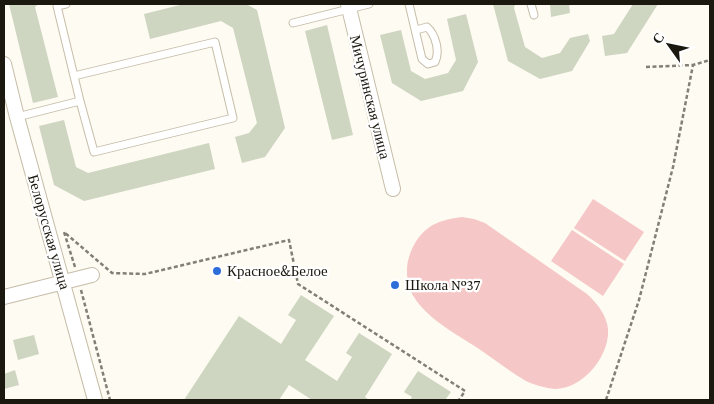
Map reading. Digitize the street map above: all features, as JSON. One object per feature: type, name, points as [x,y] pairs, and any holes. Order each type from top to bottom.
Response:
[{"type":"street","name":"Мичуринская улица","points":[[348,6],[393,189]]},
{"type":"street","name":"Белорусская улица","points":[[4,64],[95,400]]},
{"type":"street","points":[[4,297],[92,275]]},
{"type":"lane","points":[[66,4],[57,6],[80,101],[94,152],[233,118],[215,42],[74,76]]},
{"type":"lane","points":[[293,24],[348,6],[369,4]]},
{"type":"lane","points":[[409,4],[422,58],[428,64],[435,62],[438,56],[433,32],[427,27],[416,30]]},
{"type":"lane","points":[[531,4],[534,15]]},
{"type":"lane","points":[[17,117],[80,101]]},
{"type":"path","points":[[646,67],[693,65],[710,60]]},
{"type":"path","points":[[606,400],[640,300],[673,167],[693,65]]},
{"type":"path","points":[[110,400],[64,232],[112,273],[146,274],[288,240],[298,284],[466,391],[459,400]]},
{"type":"shaded area","points":[[593,199],[644,232],[625,261],[574,228]]},
{"type":"shaded area","points":[[462,217],[485,223],[587,294],[598,306],[607,324],[607,339],[599,360],[585,377],[565,388],[555,389],[529,382],[445,327],[420,306],[412,293],[407,278],[409,257],[413,248],[422,233],[428,228],[452,218]]},
{"type":"shaded area","points":[[572,230],[624,264],[603,296],[551,261]]},
{"type":"building","points":[[9,4],[38,4],[35,7],[58,97],[33,103]]},
{"type":"building","points":[[184,4],[246,4],[257,10],[285,128],[265,157],[242,163],[235,137],[249,133],[257,123],[233,28],[221,21],[150,39],[144,14]]},
{"type":"building","points":[[493,4],[515,4],[514,8],[525,47],[542,58],[560,53],[570,38],[588,34],[590,41],[572,71],[540,79],[508,61]]},
{"type":"building","points":[[550,4],[569,4],[570,13],[551,17]]},
{"type":"building","points":[[633,4],[658,4],[627,53],[605,56],[602,36],[614,34]]},
{"type":"building","points":[[466,14],[478,62],[463,91],[421,101],[392,83],[380,35],[401,30],[411,71],[425,79],[448,73],[456,60],[447,19]]},
{"type":"building","points":[[327,25],[353,135],[332,140],[305,31]]},
{"type":"building","points":[[64,120],[76,167],[88,173],[209,143],[215,169],[84,201],[54,185],[39,126]]},
{"type":"building","points":[[301,295],[334,316],[305,360],[337,381],[352,357],[346,353],[359,333],[392,354],[365,397],[369,400],[312,400],[289,385],[279,400],[184,400],[239,316],[281,344],[296,320],[288,315]]},
{"type":"building","points":[[34,335],[39,354],[18,360],[13,340]]},
{"type":"building","points":[[15,370],[19,385],[4,389],[4,374]]},
{"type":"building","points":[[418,371],[451,392],[445,400],[410,400],[412,397],[404,392]]},
{"type":"place","name":"Красное&Белое","points":[[217,271]]},
{"type":"place","name":"Школа №37","points":[[395,285]]}]
